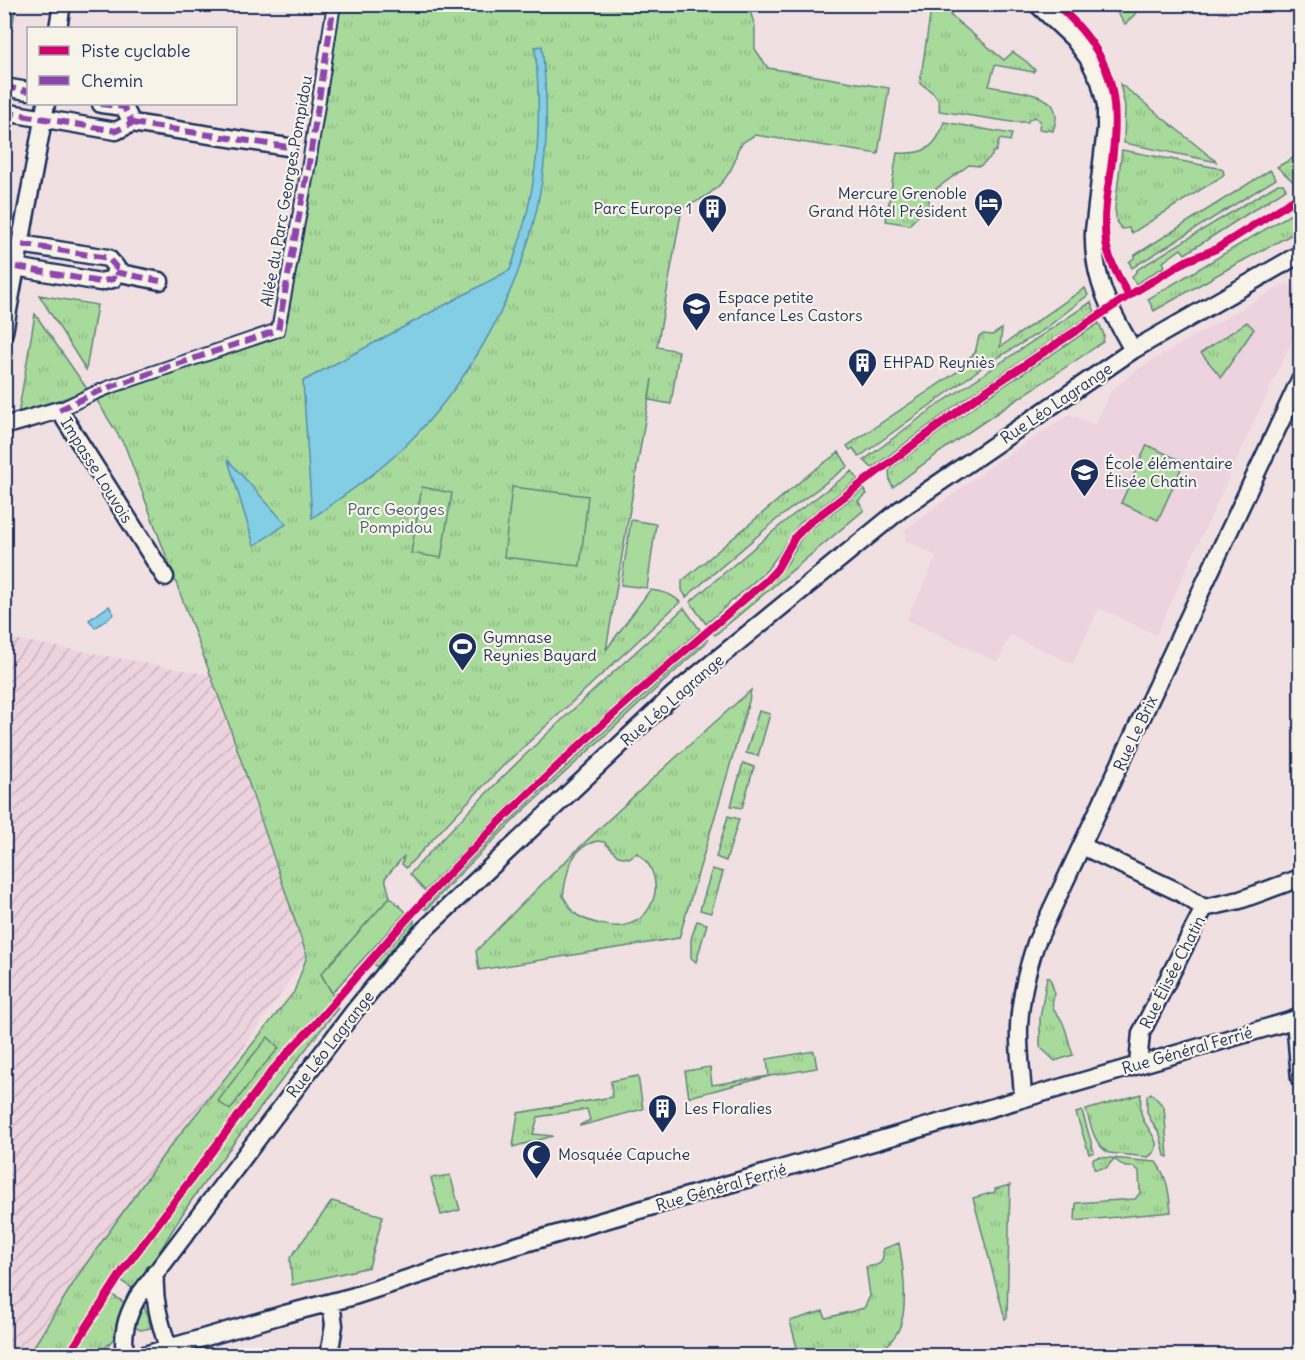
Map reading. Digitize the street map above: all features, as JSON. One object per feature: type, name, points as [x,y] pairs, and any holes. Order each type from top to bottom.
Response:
[{"type":"street","points":[[58,27],[62,4]]},
{"type":"street","name":"Allée du Parc Georges Pompidou","points":[[59,410],[110,387],[278,330],[309,163],[333,4]]},
{"type":"street","points":[[1037,4],[1073,38],[1088,58],[1100,81],[1106,105],[1106,129],[1094,231],[1096,265],[1110,309],[1133,350]]},
{"type":"street","points":[[4,87],[27,91]]},
{"type":"street","points":[[109,105],[124,107],[132,123]]},
{"type":"street","points":[[4,332],[44,111]]},
{"type":"street","points":[[4,112],[44,111],[116,131],[132,123],[288,147]]},
{"type":"street","points":[[16,267],[100,282],[113,279],[116,267],[108,258],[20,244]]},
{"type":"street","name":"Rue Léo Lagrange","points":[[125,1356],[123,1338],[129,1312],[137,1298],[355,1010],[402,953],[673,695],[901,509],[1133,350],[1300,254]]},
{"type":"street","points":[[115,272],[160,280]]},
{"type":"street","name":"Rue Le Brix","points":[[1023,1098],[1019,1027],[1022,997],[1036,943],[1300,380]]},
{"type":"street","name":"Impasse Louvois","points":[[4,426],[59,410],[165,577]]},
{"type":"street","points":[[1082,846],[1179,892],[1204,908]]},
{"type":"street","name":"Rue Élisée Chatin","points":[[1138,1065],[1141,1033],[1204,908],[1240,900],[1300,878]]},
{"type":"street","points":[[1298,1019],[1300,1079]]},
{"type":"street","name":"Rue Général Ferrié","points":[[141,1356],[371,1291],[430,1271],[1298,1019]]},
{"type":"street","points":[[156,1272],[155,1301],[168,1348]]},
{"type":"street","points":[[329,1356],[334,1325],[331,1302]]},
{"type":"shaded area","name":"École élémentaire Élisée Chatin","points":[[1286,283],[1300,290],[1300,323],[1156,635],[1099,608],[1073,664],[1010,635],[998,662],[906,620],[937,556],[905,540],[907,536],[904,530],[994,464],[1069,414],[1095,425],[1111,390],[1142,366]]},
{"type":"shaded area","points":[[4,637],[210,675],[307,956],[30,1356],[4,1355]]},
{"type":"green space","points":[[5,4],[16,5],[9,46],[5,45]]},
{"type":"green space","points":[[940,4],[956,5],[950,15],[1004,60],[1013,52],[1035,70],[1033,72],[995,65],[989,86],[1025,92],[1044,98],[1054,108],[1056,114],[1053,131],[1039,129],[1040,121],[1035,117],[1029,119],[1028,122],[1012,122],[939,111],[937,98],[920,83],[930,16]]},
{"type":"green space","name":"Parc Georges Pompidou","points":[[337,5],[748,5],[755,26],[755,49],[768,68],[889,88],[878,154],[755,135],[739,148],[730,171],[719,186],[705,197],[682,208],[657,347],[679,351],[671,404],[649,400],[652,379],[606,650],[650,590],[670,595],[680,602],[503,766],[406,868],[402,864],[404,856],[385,878],[390,897],[321,974],[338,1008],[191,1201],[135,1290],[118,1279],[112,1287],[109,1293],[127,1304],[116,1336],[95,1355],[28,1356],[79,1274],[165,1153],[294,992],[307,956],[227,719],[125,446],[91,391],[272,327]]},
{"type":"green space","points":[[1112,5],[1144,5],[1125,24]]},
{"type":"green space","points":[[1120,84],[1217,162],[1124,143],[1125,106]]},
{"type":"green space","points":[[944,122],[1012,134],[1010,141],[1000,139],[996,151],[980,166],[969,165],[929,194],[929,205],[909,225],[886,221],[897,153],[914,153],[928,148],[937,138]]},
{"type":"green space","points":[[1122,150],[1218,168],[1223,170],[1224,174],[1132,233],[1129,228],[1122,229],[1117,223],[1115,208]]},
{"type":"green space","points":[[1300,154],[1300,180],[1295,183],[1277,167]]},
{"type":"green space","points":[[1270,170],[1276,179],[1132,268],[1129,262],[1135,255]]},
{"type":"green space","points":[[1278,184],[1283,184],[1286,189],[1185,254],[1181,249],[1163,262],[1165,266],[1136,284],[1132,277],[1138,269]]},
{"type":"green space","points":[[1296,211],[1300,220],[1300,230],[1154,311],[1148,299]]},
{"type":"green space","points":[[1085,288],[1088,295],[1045,329],[984,366],[859,457],[853,448],[850,450],[847,446],[967,365],[965,361],[975,353],[979,336],[992,335],[1002,329],[1000,347]]},
{"type":"green space","points":[[39,295],[97,305],[86,370]]},
{"type":"green space","points":[[1091,302],[1095,312],[971,394],[872,468],[864,460],[932,409]]},
{"type":"green space","points":[[35,314],[88,390],[18,415]]},
{"type":"green space","points":[[1247,322],[1254,329],[1221,377],[1201,353]]},
{"type":"green space","points":[[1099,323],[1104,335],[1103,342],[970,431],[893,487],[889,470],[984,399]]},
{"type":"green space","points":[[1147,445],[1184,462],[1158,520],[1121,503]]},
{"type":"green space","points":[[839,452],[848,466],[776,520],[686,597],[682,590],[682,581],[809,474]]},
{"type":"green space","points":[[852,471],[858,479],[800,523],[766,571],[706,624],[690,602],[789,518]]},
{"type":"green space","points":[[422,487],[452,493],[441,558],[411,553]]},
{"type":"green space","points":[[512,487],[588,496],[580,566],[504,557]]},
{"type":"green space","points":[[864,489],[867,494],[858,501],[864,510],[715,635],[713,633],[776,578],[808,531]]},
{"type":"green space","points":[[631,520],[656,524],[647,588],[621,585]]},
{"type":"green space","points":[[684,608],[700,630],[629,693],[491,823],[425,891],[410,874],[442,839],[578,704]]},
{"type":"green space","points":[[707,639],[708,641],[522,812],[427,909],[424,909],[530,801]]},
{"type":"green space","points":[[751,690],[679,938],[479,970],[476,951],[509,917],[645,786]],"holes":[[[597,841],[604,842],[618,856],[629,858],[637,853],[652,871],[655,888],[651,904],[641,917],[626,925],[608,925],[582,918],[573,911],[563,896],[568,870],[575,855],[588,844]]]},
{"type":"green space","points":[[759,711],[770,714],[758,756],[746,753]]},
{"type":"green space","points":[[743,763],[754,767],[742,808],[731,806]]},
{"type":"green space","points":[[728,816],[739,819],[726,861],[716,857]]},
{"type":"green space","points":[[712,869],[723,872],[711,913],[700,910]]},
{"type":"green space","points":[[390,897],[406,912],[332,993],[321,974]]},
{"type":"green space","points":[[414,920],[413,926],[377,967],[374,964]]},
{"type":"green space","points":[[697,921],[707,924],[696,962],[691,958],[691,939]]},
{"type":"green space","points":[[1047,977],[1050,978],[1055,994],[1053,1007],[1064,1025],[1073,1055],[1055,1061],[1040,1047],[1040,1018]]},
{"type":"green space","points":[[268,1037],[279,1048],[256,1074],[230,1110],[218,1101]]},
{"type":"green space","points":[[814,1051],[817,1068],[770,1076],[689,1097],[685,1071],[710,1067],[712,1085],[769,1076],[767,1059]]},
{"type":"green space","points":[[638,1076],[643,1109],[580,1126],[590,1120],[587,1109],[538,1117],[533,1134],[553,1136],[513,1147],[518,1113],[612,1097],[611,1081]]},
{"type":"green space","points":[[1151,1093],[1164,1107],[1168,1157],[1165,1156],[1160,1134],[1147,1112],[1147,1096]]},
{"type":"green space","points":[[1141,1094],[1142,1116],[1154,1138],[1156,1148],[1148,1157],[1109,1153],[1096,1140],[1086,1110]]},
{"type":"green space","points":[[1082,1111],[1094,1152],[1089,1154],[1076,1113]]},
{"type":"green space","points":[[1099,1157],[1156,1162],[1169,1192],[1171,1212],[1075,1221],[1076,1203],[1135,1199],[1140,1193],[1139,1171],[1134,1167],[1125,1167],[1114,1159],[1106,1168],[1094,1169],[1093,1159]]},
{"type":"green space","points":[[450,1175],[460,1210],[441,1215],[431,1178]]},
{"type":"green space","points":[[1010,1185],[1007,1317],[1005,1319],[973,1198]]},
{"type":"green space","points":[[332,1201],[383,1216],[369,1267],[292,1285],[290,1258]]},
{"type":"green space","points":[[899,1243],[904,1310],[899,1329],[885,1349],[879,1355],[799,1355],[790,1321],[823,1311],[826,1318],[864,1308],[870,1296],[866,1267],[880,1263],[883,1258],[883,1249]]},
{"type":"green space","points":[[144,1305],[151,1328],[141,1330],[131,1326],[135,1315]]},
{"type":"water","points":[[542,46],[546,128],[539,196],[530,236],[499,314],[479,351],[456,386],[430,419],[381,468],[312,518],[303,381],[510,270],[527,214],[536,160],[538,105],[535,47]]},
{"type":"water","points":[[228,460],[286,524],[255,545],[254,545]]},
{"type":"water","points":[[109,606],[114,614],[95,628],[89,620]]},
{"type":"marked path","points":[[59,410],[110,387],[278,330],[309,163],[334,4]]},
{"type":"marked path","points":[[4,87],[27,91]]},
{"type":"marked path","points":[[4,112],[116,131],[132,123],[124,107],[109,105]]},
{"type":"marked path","points":[[132,123],[288,147]]},
{"type":"marked path","points":[[16,267],[100,282],[113,279],[116,267],[108,258],[20,244]]},
{"type":"marked path","points":[[115,272],[160,281]]},
{"type":"cycle path","points":[[1056,4],[1090,41],[1102,59],[1109,78],[1115,119],[1105,233],[1112,263],[1129,296]]},
{"type":"cycle path","points":[[68,1356],[124,1269],[271,1072],[294,1046],[481,840],[642,688],[767,580],[777,569],[795,537],[809,523],[981,394],[1136,291],[1186,261],[1216,249],[1300,196]]},
{"type":"place","name":"Mercure Grenoble Grand Hôtel Président","points":[[988,228]]},
{"type":"place","name":"Parc Europe 1","points":[[713,234]]},
{"type":"place","name":"Espace petite enfance Les Castors","points":[[697,332]]},
{"type":"place","name":"EHPAD Reyniès","points":[[862,388]]},
{"type":"place","name":"École élémentaire Élisée Chatin","points":[[1084,498]]},
{"type":"place","name":"Gymnase Reynies Bayard","points":[[462,672]]},
{"type":"place","name":"Les Floralies","points":[[663,1134]]},
{"type":"place","name":"Mosquée Capuche","points":[[537,1180]]}]
